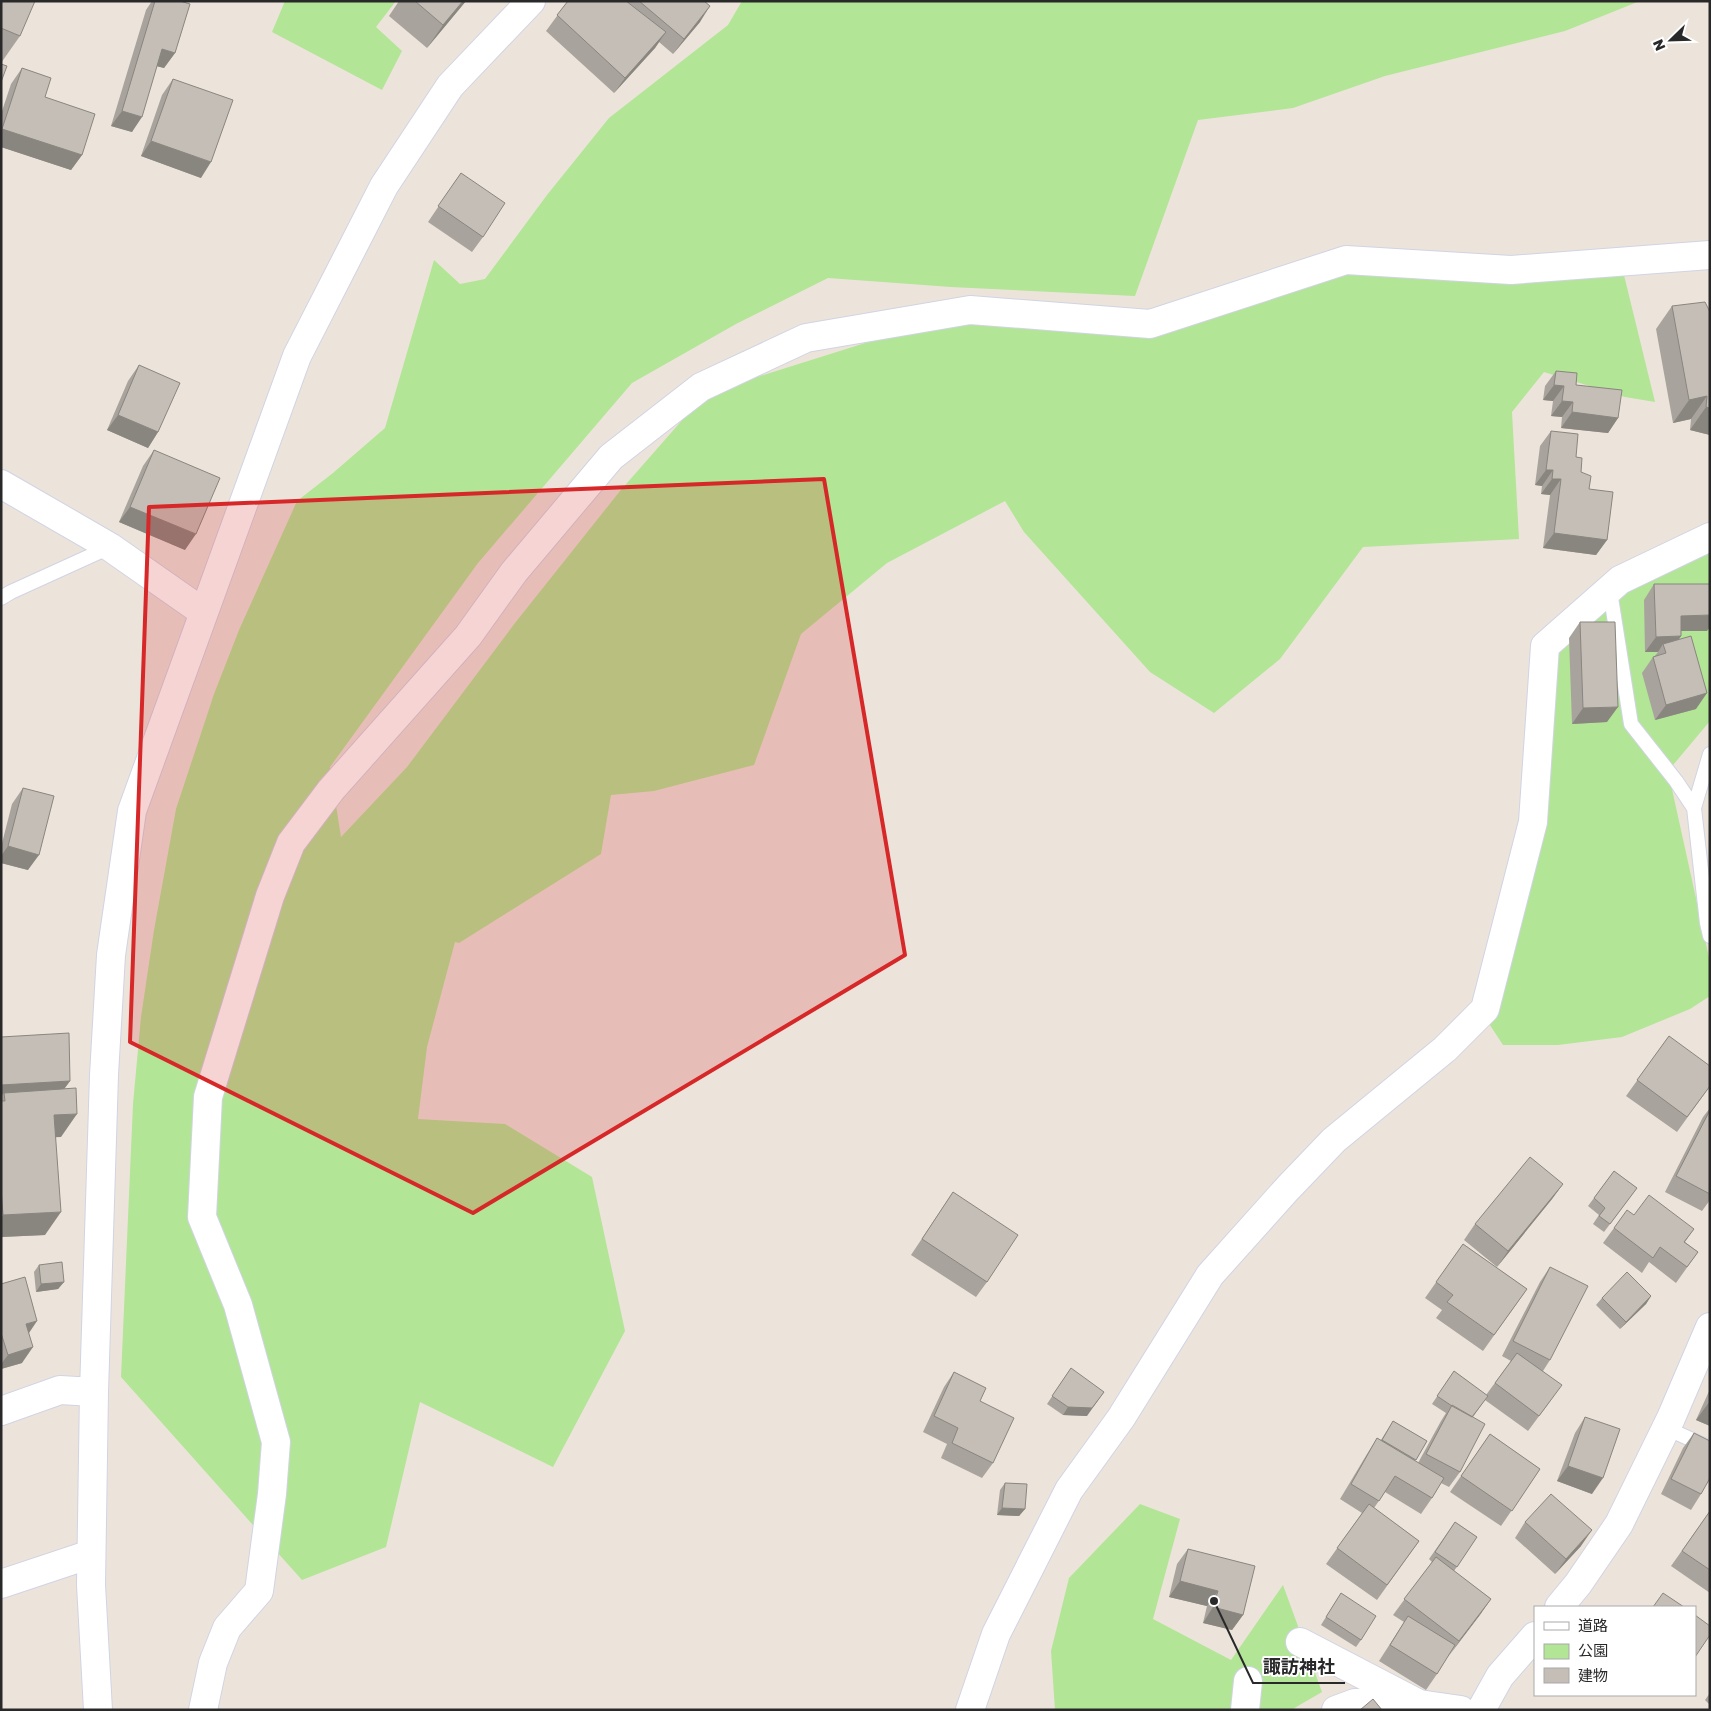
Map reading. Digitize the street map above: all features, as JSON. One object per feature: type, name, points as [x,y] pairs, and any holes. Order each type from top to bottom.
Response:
[{"type":"street","points":[[98,1710],[91,1554],[104,1075],[111,955],[132,811],[297,356],[384,186],[450,86],[531,1]]},
{"type":"street","points":[[203,1710],[213,1663],[227,1628],[259,1591],[272,1494],[276,1442],[238,1305],[202,1217],[208,1097],[270,896],[291,843],[331,790],[468,636],[514,572],[611,457],[701,387],[806,338],[970,310],[1150,324],[1346,260],[1511,270],[1710,254]]},
{"type":"street","points":[[1,484],[110,547],[204,612]]},
{"type":"street","points":[[970,1710],[996,1634],[1069,1490],[1121,1418],[1210,1275],[1334,1140],[1445,1049],[1485,1009],[1533,822],[1544,646],[1610,591],[1620,580],[1710,537]]},
{"type":"street","points":[[1560,1606],[1578,1584],[1619,1524],[1666,1428],[1710,1327]]},
{"type":"street","points":[[1,1410],[60,1390],[94,1392]]},
{"type":"street","points":[[1,1584],[91,1554]]},
{"type":"street","points":[[1481,1710],[1500,1676],[1534,1637]]},
{"type":"street","points":[[1300,1642],[1419,1704]]},
{"type":"street","points":[[1245,1710],[1248,1680]]},
{"type":"street","points":[[1336,1710],[1355,1703],[1419,1704],[1461,1710]]},
{"type":"lane","points":[[1,598],[110,547]]},
{"type":"lane","points":[[1610,591],[1631,724],[1676,781],[1694,808]]},
{"type":"lane","points":[[1710,754],[1694,808],[1710,936]]},
{"type":"lane","points":[[1666,1428],[1710,1448]]},
{"type":"highlighted area","points":[[824,479],[905,955],[473,1213],[130,1042],[149,507]]},
{"type":"green space","points":[[285,1],[396,1],[376,27],[402,51],[382,90],[272,32]]},
{"type":"green space","points":[[742,1],[1640,1],[1565,31],[1385,76],[1293,108],[1198,120],[1135,296],[951,287],[828,278],[736,324],[632,383],[478,563],[330,767],[341,837],[407,767],[515,623],[620,491],[706,393],[970,310],[1150,324],[1346,260],[1623,271],[1655,402],[1625,397],[1544,372],[1512,412],[1519,539],[1363,547],[1280,659],[1214,713],[1150,672],[1024,532],[1005,501],[887,563],[801,634],[754,765],[654,791],[611,795],[601,854],[459,943],[455,942],[427,1047],[418,1119],[505,1124],[592,1177],[625,1331],[553,1467],[420,1402],[386,1547],[302,1580],[121,1377],[133,1104],[141,1017],[154,930],[176,809],[214,694],[239,630],[297,501],[385,428],[434,260],[460,284],[485,279],[547,195],[609,118],[728,25]]},
{"type":"green space","points":[[1710,551],[1710,721],[1668,771],[1710,962],[1710,996],[1690,1009],[1622,1037],[1558,1045],[1503,1045],[1486,1019],[1550,641],[1614,592]]},
{"type":"green space","points":[[1140,1504],[1180,1519],[1153,1619],[1231,1660],[1283,1585],[1322,1692],[1291,1710],[1055,1710],[1051,1651],[1069,1578]]},
{"type":"building","points":[[1,1],[35,1],[20,36],[1,28]]},
{"type":"building","points":[[155,1],[180,1],[190,4],[175,53],[162,49],[142,117],[122,111]]},
{"type":"building","points":[[415,1],[463,1],[443,25]]},
{"type":"building","points":[[568,1],[626,1],[666,32],[625,78],[557,15]]},
{"type":"building","points":[[639,1],[704,1],[710,6],[684,39]]},
{"type":"building","points":[[1,64],[7,66],[1,82]]},
{"type":"building","points":[[22,68],[51,78],[45,97],[95,114],[82,155],[2,129]]},
{"type":"building","points":[[173,79],[233,100],[211,162],[151,141]]},
{"type":"building","points":[[461,173],[505,203],[483,237],[438,206]]},
{"type":"building","points":[[1705,302],[1710,312],[1710,408],[1706,407],[1707,396],[1689,400],[1672,306]]},
{"type":"building","points":[[139,365],[180,383],[158,432],[118,415]]},
{"type":"building","points":[[1556,371],[1577,373],[1576,385],[1622,390],[1618,418],[1572,412],[1573,402],[1562,401],[1564,386],[1554,385]]},
{"type":"building","points":[[1551,431],[1578,434],[1576,457],[1582,458],[1581,472],[1591,476],[1589,489],[1613,492],[1607,540],[1554,533],[1561,479],[1552,479],[1553,470],[1546,470]]},
{"type":"building","points":[[154,450],[220,478],[196,534],[130,507]]},
{"type":"building","points":[[1654,584],[1710,584],[1710,615],[1681,616],[1681,636],[1656,637]]},
{"type":"building","points":[[1580,622],[1615,622],[1618,707],[1583,708]]},
{"type":"building","points":[[1691,636],[1707,693],[1666,705],[1653,657],[1666,653],[1663,644]]},
{"type":"building","points":[[23,788],[54,796],[39,855],[8,846]]},
{"type":"building","points":[[69,1033],[70,1081],[1,1085],[1,1037]]},
{"type":"building","points":[[1669,1036],[1710,1066],[1710,1086],[1687,1117],[1637,1080]]},
{"type":"building","points":[[76,1088],[77,1114],[54,1115],[61,1212],[3,1215],[1,1189],[1,1101],[5,1101],[4,1093]]},
{"type":"building","points":[[1710,1110],[1710,1194],[1676,1176]]},
{"type":"building","points":[[1530,1157],[1563,1184],[1508,1251],[1475,1224]]},
{"type":"building","points":[[1614,1171],[1637,1188],[1610,1224],[1599,1216],[1605,1208],[1594,1198]]},
{"type":"building","points":[[953,1192],[1018,1235],[987,1282],[922,1239]]},
{"type":"building","points":[[1649,1195],[1694,1229],[1684,1242],[1698,1252],[1687,1267],[1660,1247],[1653,1258],[1614,1228],[1627,1210],[1634,1215]]},
{"type":"building","points":[[1463,1244],[1527,1289],[1494,1335],[1447,1302],[1453,1295],[1436,1282]]},
{"type":"building","points":[[62,1262],[64,1282],[41,1284],[39,1265]]},
{"type":"building","points":[[1550,1267],[1588,1286],[1550,1360],[1513,1341]]},
{"type":"building","points":[[1627,1272],[1651,1296],[1626,1322],[1602,1298]]},
{"type":"building","points":[[25,1277],[37,1321],[26,1324],[33,1347],[8,1355],[1,1333],[1,1284]]},
{"type":"building","points":[[1517,1353],[1562,1385],[1539,1416],[1495,1383]]},
{"type":"building","points":[[1071,1368],[1104,1392],[1092,1408],[1068,1407],[1052,1396]]},
{"type":"building","points":[[1454,1371],[1488,1396],[1472,1417],[1437,1396]]},
{"type":"building","points":[[954,1372],[986,1388],[980,1401],[1014,1418],[993,1463],[952,1443],[958,1428],[934,1416]]},
{"type":"building","points":[[1452,1405],[1485,1424],[1460,1472],[1426,1454]]},
{"type":"building","points":[[1585,1417],[1620,1429],[1603,1478],[1568,1466]]},
{"type":"building","points":[[1393,1421],[1427,1441],[1416,1460],[1382,1440]]},
{"type":"building","points":[[1694,1433],[1710,1441],[1710,1478],[1701,1494],[1671,1479]]},
{"type":"building","points":[[1490,1434],[1540,1469],[1512,1511],[1461,1476]]},
{"type":"building","points":[[1377,1438],[1444,1478],[1432,1498],[1395,1476],[1379,1501],[1351,1484]]},
{"type":"building","points":[[1005,1483],[1027,1484],[1025,1509],[1002,1508]]},
{"type":"building","points":[[1551,1494],[1592,1530],[1566,1559],[1525,1522]]},
{"type":"building","points":[[1369,1504],[1419,1541],[1387,1585],[1337,1548]]},
{"type":"building","points":[[1710,1511],[1710,1570],[1682,1551]]},
{"type":"building","points":[[1455,1522],[1477,1537],[1457,1567],[1435,1552]]},
{"type":"building","points":[[1188,1549],[1255,1566],[1243,1615],[1213,1607],[1218,1591],[1180,1581]]},
{"type":"building","points":[[1436,1557],[1491,1599],[1459,1641],[1404,1599]]},
{"type":"building","points":[[1341,1593],[1376,1616],[1361,1640],[1326,1617]]},
{"type":"building","points":[[1663,1593],[1682,1606],[1654,1606]]},
{"type":"building","points":[[1408,1616],[1455,1645],[1437,1674],[1390,1645]]},
{"type":"building","points":[[1696,1616],[1710,1626],[1710,1635],[1696,1656]]},
{"type":"building","points":[[1373,1699],[1382,1710],[1360,1710]]},
{"type":"place","name":"諏訪神社","points":[[1214,1601]]}]
